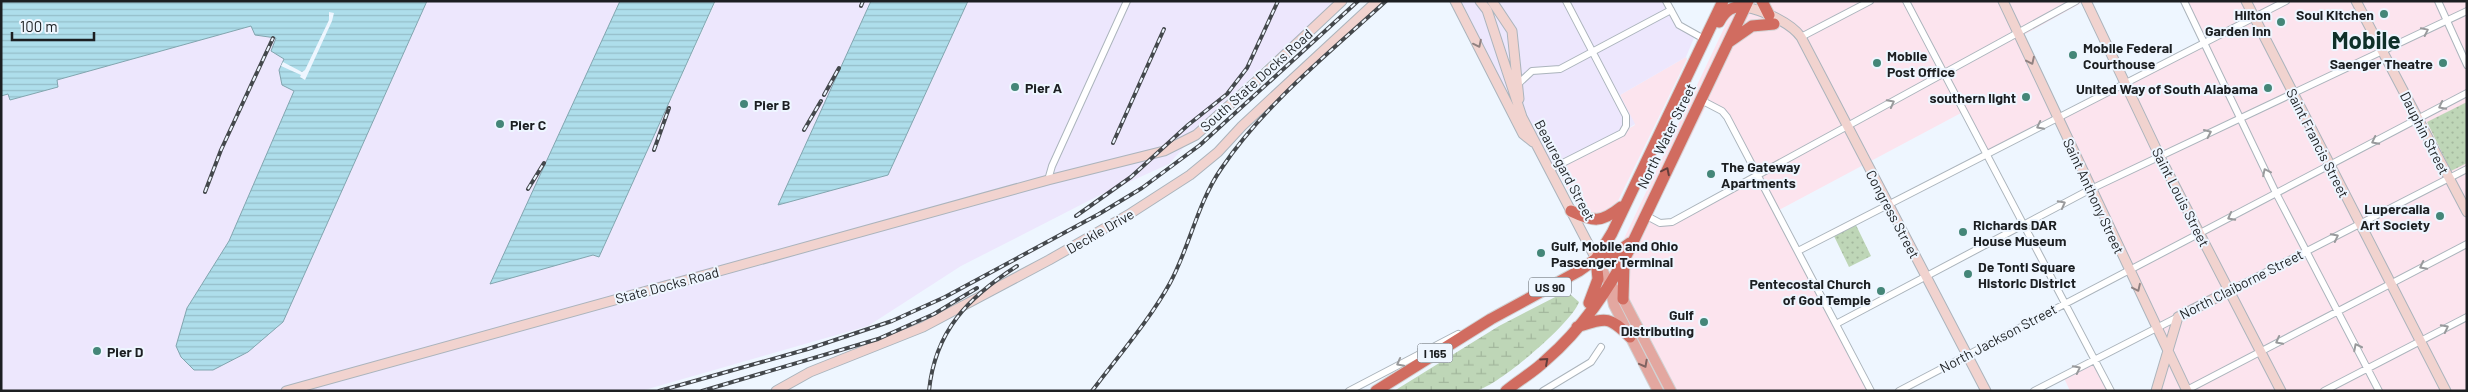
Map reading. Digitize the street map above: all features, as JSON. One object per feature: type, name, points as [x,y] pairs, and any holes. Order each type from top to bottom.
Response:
[{"type":"highway","name":"North Water Street","points":[[1596,259],[1625,204],[1723,1]]},
{"type":"highway","points":[[1728,43],[1752,26],[1771,20],[1762,1]]},
{"type":"highway","name":"North Water Street","points":[[1577,327],[1609,283],[1627,253],[1728,43],[1744,3]]},
{"type":"highway","points":[[1683,82],[1698,65],[1723,14],[1735,6],[1744,3]]},
{"type":"highway","points":[[1571,210],[1593,220],[1602,219],[1625,204]]},
{"type":"highway","points":[[1506,390],[1548,360],[1577,327],[1594,292],[1598,279],[1596,259],[1615,254],[1633,240]]},
{"type":"highway","points":[[1623,299],[1622,276],[1627,253]]},
{"type":"highway","name":"US 90","points":[[1491,319],[1579,272],[1596,259]]},
{"type":"highway","name":"I 165","points":[[1378,390],[1491,319]]},
{"type":"highway","points":[[1577,327],[1606,320],[1616,324],[1630,337]]},
{"type":"main road","name":"Beauregard Street","points":[[1596,259],[1609,283],[1623,299],[1672,391]]},
{"type":"main road","name":"Beauregard Street","points":[[1609,283],[1614,305],[1658,391]]},
{"type":"street","points":[[1048,180],[1052,166],[1127,1]]},
{"type":"street","name":"South State Docks Road","points":[[1048,180],[1164,151],[1196,135],[1342,1]]},
{"type":"street","name":"Deckle Drive","points":[[776,391],[810,372],[926,326],[1049,260],[1190,175],[1218,152],[1242,126],[1377,1]]},
{"type":"street","points":[[1455,1],[1523,134],[1534,143]]},
{"type":"street","name":"Beauregard Street","points":[[1480,1],[1487,10],[1522,117],[1596,259]]},
{"type":"street","points":[[1492,1],[1512,31],[1522,117]]},
{"type":"street","points":[[1549,170],[1622,133],[1626,126],[1626,116],[1566,1]]},
{"type":"street","points":[[1666,1],[1679,25],[1704,39]]},
{"type":"street","points":[[1744,3],[1801,38],[1870,1]]},
{"type":"street","points":[[1906,1],[2110,391]]},
{"type":"street","name":"Saint Anthony Street","points":[[2003,1],[2186,391]]},
{"type":"street","points":[[1645,215],[1660,223],[1672,222],[2076,1]]},
{"type":"street","name":"Saint Louis Street","points":[[2086,1],[2160,156],[2281,391]]},
{"type":"street","points":[[2184,1],[2276,193],[2379,391]]},
{"type":"street","name":"Saint Francis Street","points":[[2246,1],[2446,391]]},
{"type":"street","points":[[1798,251],[2286,1]]},
{"type":"street","name":"Dauphin Street","points":[[2356,1],[2467,212]]},
{"type":"street","points":[[2438,1],[2467,65]]},
{"type":"street","points":[[1518,84],[1528,73],[1560,69],[1671,10]]},
{"type":"street","points":[[1836,324],[2091,189],[2467,11]]},
{"type":"street","name":"Congress Street","points":[[1801,38],[1986,391]]},
{"type":"street","name":"North Jackson Street","points":[[1899,391],[2064,303],[2467,94]]},
{"type":"street","points":[[1701,100],[1722,111],[1727,117],[1871,391]]},
{"type":"street","name":"North Claiborne Street","points":[[2034,391],[2467,169]]},
{"type":"street","name":"State Docks Road","points":[[286,391],[1048,180]]},
{"type":"street","points":[[2186,391],[2389,283],[2467,244]]},
{"type":"street","points":[[2156,391],[2178,317]]},
{"type":"street","points":[[2324,391],[2467,317]]},
{"type":"street","points":[[1349,391],[1432,346],[1491,319]]},
{"type":"street","points":[[1543,391],[1555,388],[1591,362],[1600,347]]},
{"type":"shaded area","points":[[427,1],[620,1],[491,283],[593,255],[599,257],[716,1],[871,1],[778,205],[888,175],[968,1],[1336,1],[1222,104],[1169,164],[1098,196],[961,266],[868,326],[641,391],[1,391],[1,96],[8,94],[11,100],[58,87],[57,80],[251,26],[255,35],[277,38],[294,91],[229,241],[187,308],[293,299]]},
{"type":"shaded area","points":[[1456,1],[1669,1],[1681,24],[1696,33],[1686,57],[1620,95],[1635,124],[1549,176]]},
{"type":"shaded area","points":[[1737,1],[2085,1],[2022,36],[2059,114],[2201,43],[2181,1],[2467,1],[2467,391],[2153,391],[2164,352],[2054,116],[1982,153],[1961,113],[1779,210],[1728,115],[1709,100],[1652,216],[1657,220],[1663,221],[1673,218],[1754,174],[1873,391],[1665,391],[1619,301],[1610,268]]},
{"type":"shaded area","points":[[1686,57],[1687,59],[1615,207],[1603,217],[1579,210],[1557,171],[1635,125],[1620,95]]},
{"type":"shaded area","points":[[2098,360],[2114,391],[2070,391],[2064,378]]},
{"type":"green space","points":[[2467,102],[2467,163],[2451,171],[2427,122]]},
{"type":"green space","points":[[1855,223],[1871,256],[1849,267],[1833,234]]},
{"type":"green space","points":[[1563,293],[1571,295],[1579,302],[1573,312],[1533,353],[1516,367],[1485,387],[1475,391],[1394,391],[1499,326]]},
{"type":"water","points":[[1,1],[427,1],[283,322],[248,352],[213,370],[194,370],[181,357],[176,346],[187,308],[229,241],[294,91],[282,85],[279,70],[284,59],[271,51],[276,38],[255,35],[251,26],[57,80],[58,87],[10,100],[8,94],[1,96]]},
{"type":"water","points":[[620,1],[715,1],[599,257],[593,255],[490,284]]},
{"type":"water","points":[[871,1],[968,1],[888,175],[778,205]]},
{"type":"pier","points":[[329,12],[334,13],[332,21],[305,80],[300,77],[301,75],[281,66],[283,62],[302,72],[305,70],[329,20]]},
{"type":"railway","points":[[861,6],[863,1]]},
{"type":"railway","points":[[1076,216],[1131,177],[1188,125],[1227,94],[1247,68],[1278,1]]},
{"type":"railway","points":[[659,391],[808,349],[892,321],[945,297],[1099,214],[1142,188],[1200,145],[1358,1]]},
{"type":"railway","points":[[1092,391],[1162,297],[1177,269],[1213,182],[1238,146],[1298,80],[1386,1]]},
{"type":"railway","points":[[1113,143],[1164,29]]},
{"type":"railway","points":[[205,192],[221,150],[273,38]]},
{"type":"railway","points":[[824,95],[839,68]]},
{"type":"railway","points":[[804,130],[821,101]]},
{"type":"railway","points":[[654,150],[669,108]]},
{"type":"railway","points":[[528,189],[544,163]]},
{"type":"railway","points":[[929,391],[939,350],[957,317],[984,290],[1017,266]]},
{"type":"railway","points":[[702,391],[878,339],[934,314],[977,288]]},
{"type":"place","name":"Soul Kitchen","points":[[2384,14]]},
{"type":"place","name":"Hilton Garden Inn","points":[[2281,22]]},
{"type":"place","name":"Mobile Federal Courthouse","points":[[2073,55]]},
{"type":"place","name":"Mobile Post Office","points":[[1877,63]]},
{"type":"place","name":"Saenger Theatre","points":[[2443,63]]},
{"type":"place","name":"Pier A","points":[[1015,87]]},
{"type":"place","name":"United Way of South Alabama","points":[[2268,88]]},
{"type":"place","name":"southern light","points":[[2026,97]]},
{"type":"place","name":"Pier B","points":[[744,104]]},
{"type":"place","name":"Pier C","points":[[500,124]]},
{"type":"place","name":"The Gateway Apartments","points":[[1711,174]]},
{"type":"place","name":"Lupercalia Art Society","points":[[2440,216]]},
{"type":"place","name":"Richards DAR House Museum","points":[[1963,232]]},
{"type":"place","name":"Gulf, Mobile and Ohio Passenger Terminal","points":[[1541,253]]},
{"type":"place","name":"De Tonti Square Historic District","points":[[1968,274]]},
{"type":"place","name":"Pentecostal Church of God Temple","points":[[1881,291]]},
{"type":"place","name":"Gulf Distributing","points":[[1704,322]]},
{"type":"place","name":"Pier D","points":[[97,351]]},
{"type":"district","name":"Mobile","points":[[2366,39]]}]
